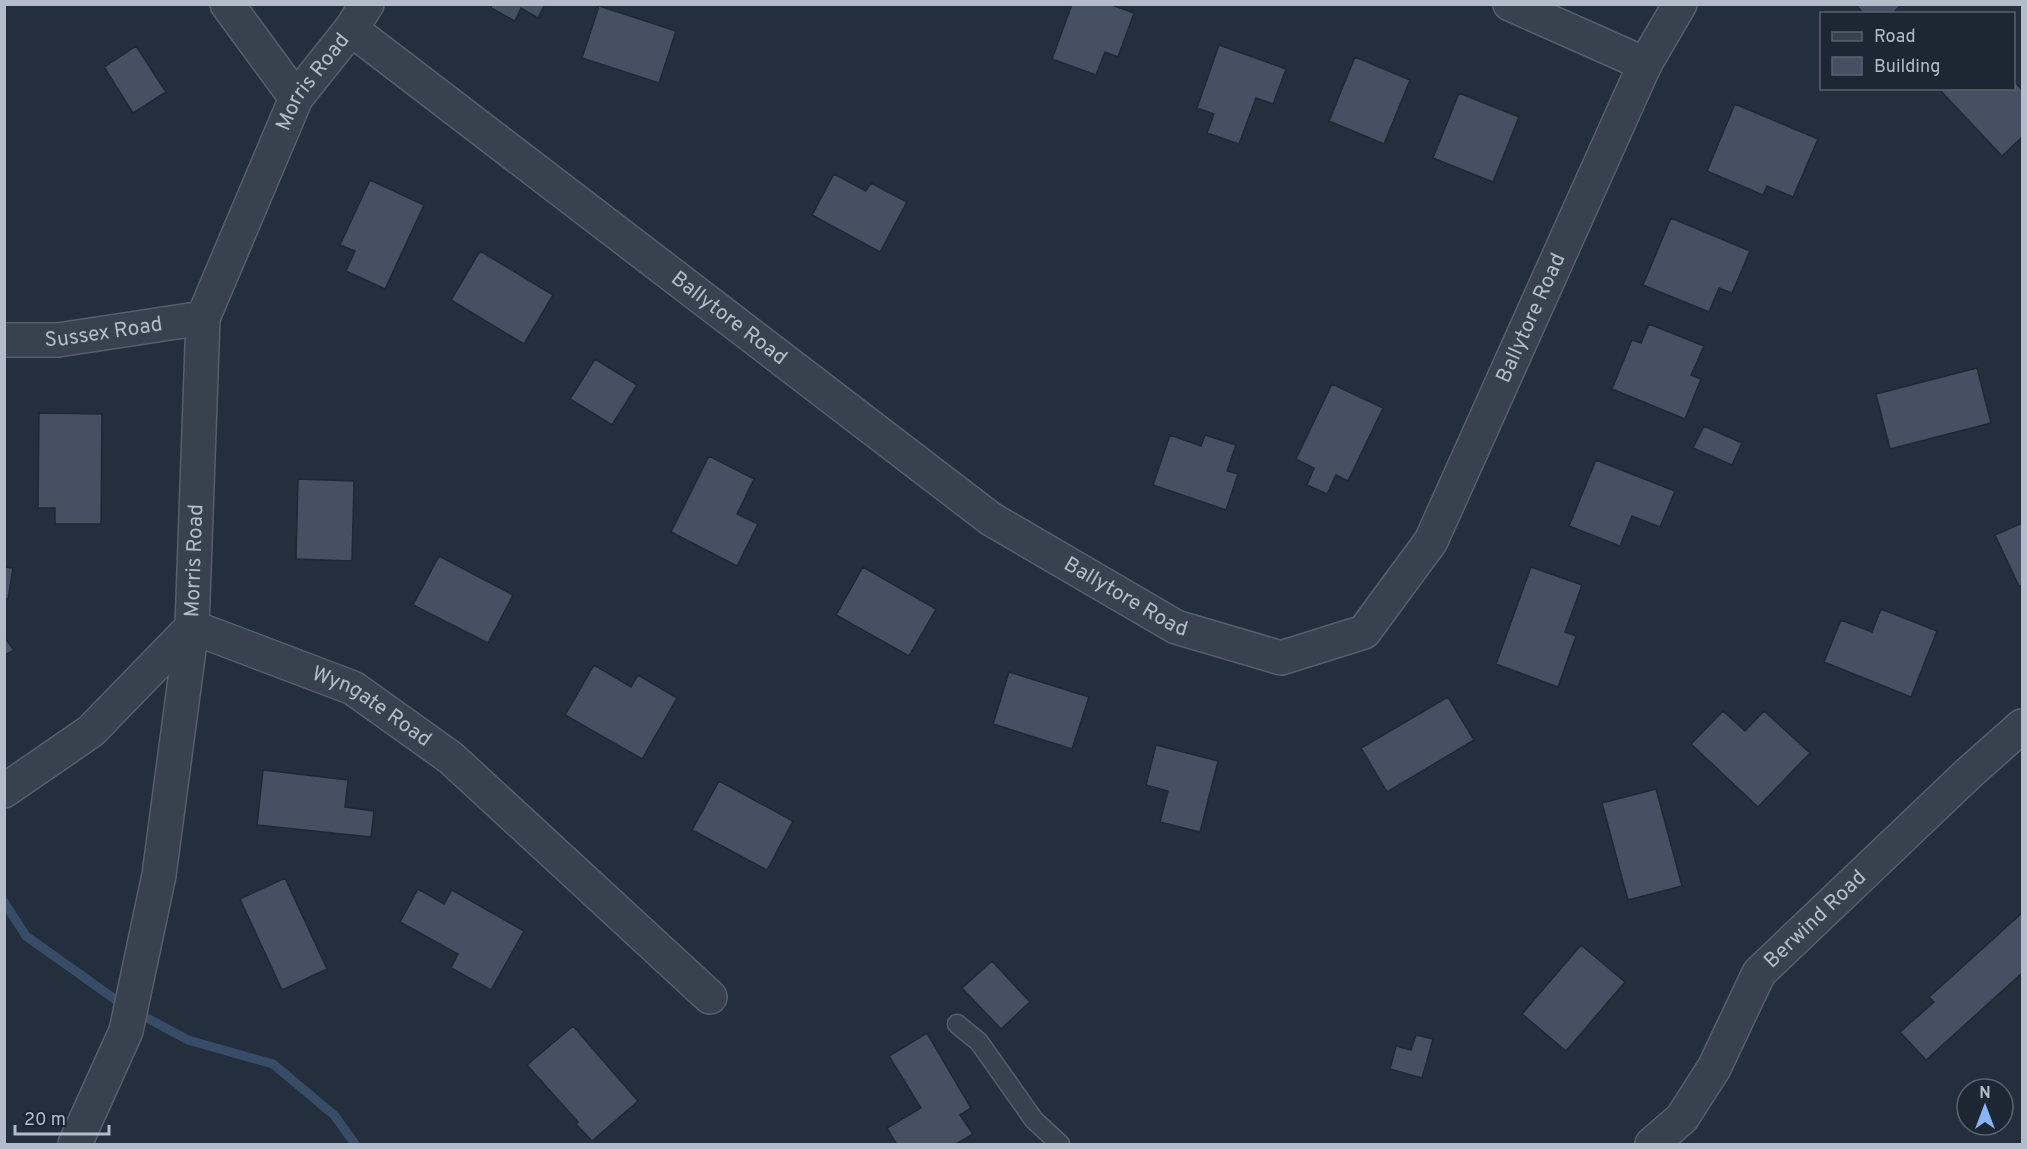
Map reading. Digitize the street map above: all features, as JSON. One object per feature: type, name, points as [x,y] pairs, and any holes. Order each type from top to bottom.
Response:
[{"type":"street","points":[[227,4],[296,98]]},
{"type":"street","points":[[1510,4],[1645,64]]},
{"type":"street","name":"Ballytore Road","points":[[359,17],[991,519],[1176,627],[1281,658],[1364,632],[1431,541],[1645,64],[1680,4]]},
{"type":"street","name":"Morris Road","points":[[75,1144],[126,1031],[159,875],[192,627],[203,318],[296,98],[359,17]]},
{"type":"street","name":"Sussex Road","points":[[4,340],[58,340],[203,318]]},
{"type":"street","points":[[4,791],[91,731],[192,627]]},
{"type":"street","name":"Wyngate Road","points":[[192,627],[353,688],[415,732],[451,758],[710,996]]},
{"type":"street","name":"Berwind Road","points":[[1652,1144],[1682,1118],[1714,1068],[1759,973],[1969,773],[2022,726]]},
{"type":"lane","points":[[957,1024],[979,1042],[1034,1120],[1060,1144]]},
{"type":"building","points":[[492,4],[545,4],[538,18],[521,8],[515,21],[491,8]]},
{"type":"building","points":[[1072,4],[1109,4],[1134,13],[1118,57],[1105,52],[1096,75],[1052,59]]},
{"type":"building","points":[[1855,4],[1902,4],[1894,12],[1862,12]]},
{"type":"building","points":[[599,6],[676,31],[659,83],[582,58]]},
{"type":"building","points":[[1219,45],[1286,69],[1273,104],[1256,98],[1239,144],[1207,133],[1214,114],[1197,108]]},
{"type":"building","points":[[136,46],[166,92],[133,113],[104,67]]},
{"type":"building","points":[[1355,57],[1410,80],[1384,144],[1329,121]]},
{"type":"building","points":[[2015,82],[2022,90],[2022,137],[2002,156],[1940,90],[2015,90]]},
{"type":"building","points":[[1459,93],[1519,117],[1493,182],[1433,158]]},
{"type":"building","points":[[1735,104],[1818,139],[1793,197],[1767,186],[1763,195],[1707,171]]},
{"type":"building","points":[[834,174],[866,191],[871,183],[907,202],[880,252],[812,215]]},
{"type":"building","points":[[370,180],[424,205],[385,289],[346,271],[355,251],[340,245]]},
{"type":"building","points":[[1671,218],[1750,251],[1732,293],[1719,288],[1709,312],[1643,285]]},
{"type":"building","points":[[480,251],[553,295],[524,344],[451,300]]},
{"type":"building","points":[[1649,324],[1704,346],[1691,375],[1701,379],[1685,419],[1612,389],[1632,340],[1641,343]]},
{"type":"building","points":[[595,359],[637,385],[612,425],[570,399]]},
{"type":"building","points":[[1977,368],[1991,423],[1890,449],[1876,394]]},
{"type":"building","points":[[1332,384],[1383,408],[1348,481],[1336,475],[1327,494],[1307,485],[1314,468],[1296,459]]},
{"type":"building","points":[[39,413],[102,414],[101,524],[55,524],[55,508],[38,508]]},
{"type":"building","points":[[1704,426],[1742,443],[1732,465],[1693,448]]},
{"type":"building","points":[[1170,435],[1201,446],[1205,435],[1236,445],[1227,471],[1238,474],[1226,510],[1153,485]]},
{"type":"building","points":[[709,456],[754,479],[737,514],[758,524],[737,566],[671,532]]},
{"type":"building","points":[[1596,460],[1675,491],[1660,527],[1632,516],[1620,546],[1569,526]]},
{"type":"building","points":[[298,479],[354,481],[352,561],[296,559]]},
{"type":"building","points":[[2022,523],[2022,585],[2019,586],[1995,535]]},
{"type":"building","points":[[439,556],[513,595],[488,643],[413,605]]},
{"type":"building","points":[[4,567],[13,568],[8,599],[4,598]]},
{"type":"building","points":[[863,567],[936,609],[909,656],[836,615]]},
{"type":"building","points":[[1531,567],[1582,585],[1565,632],[1576,636],[1558,687],[1496,664]]},
{"type":"building","points":[[1881,609],[1937,631],[1911,697],[1824,662],[1841,620],[1872,632]]},
{"type":"building","points":[[4,637],[14,650],[4,656]]},
{"type":"building","points":[[594,665],[631,687],[638,675],[677,698],[642,759],[565,715]]},
{"type":"building","points":[[1009,672],[1089,697],[1072,749],[993,724]]},
{"type":"building","points":[[1448,697],[1474,740],[1387,792],[1361,748]]},
{"type":"building","points":[[1723,711],[1745,731],[1764,711],[1810,753],[1758,807],[1691,744]]},
{"type":"building","points":[[1156,745],[1218,761],[1200,832],[1160,822],[1168,791],[1146,785]]},
{"type":"building","points":[[263,770],[348,780],[345,807],[374,811],[371,837],[257,825]]},
{"type":"building","points":[[719,781],[793,821],[767,870],[692,830]]},
{"type":"building","points":[[1656,789],[1682,886],[1628,900],[1602,803]]},
{"type":"building","points":[[285,878],[327,969],[282,990],[240,899]]},
{"type":"building","points":[[418,889],[444,904],[452,890],[524,931],[491,990],[451,968],[458,954],[400,922]]},
{"type":"building","points":[[2022,913],[2022,973],[1926,1060],[1900,1032],[1934,1002],[1929,997]]},
{"type":"building","points":[[1581,945],[1625,982],[1566,1051],[1522,1014]]},
{"type":"building","points":[[992,961],[1030,1002],[1001,1029],[962,988]]},
{"type":"building","points":[[573,1026],[638,1101],[592,1141],[527,1065]]},
{"type":"building","points":[[927,1033],[971,1108],[960,1115],[973,1134],[956,1144],[893,1144],[896,1143],[887,1128],[921,1108],[889,1056]]},
{"type":"building","points":[[1416,1035],[1433,1039],[1422,1078],[1390,1069],[1396,1046],[1411,1050]]},
{"type":"waterway","points":[[4,902],[26,936],[123,1005],[188,1040],[273,1064],[334,1115],[355,1144]]}]
